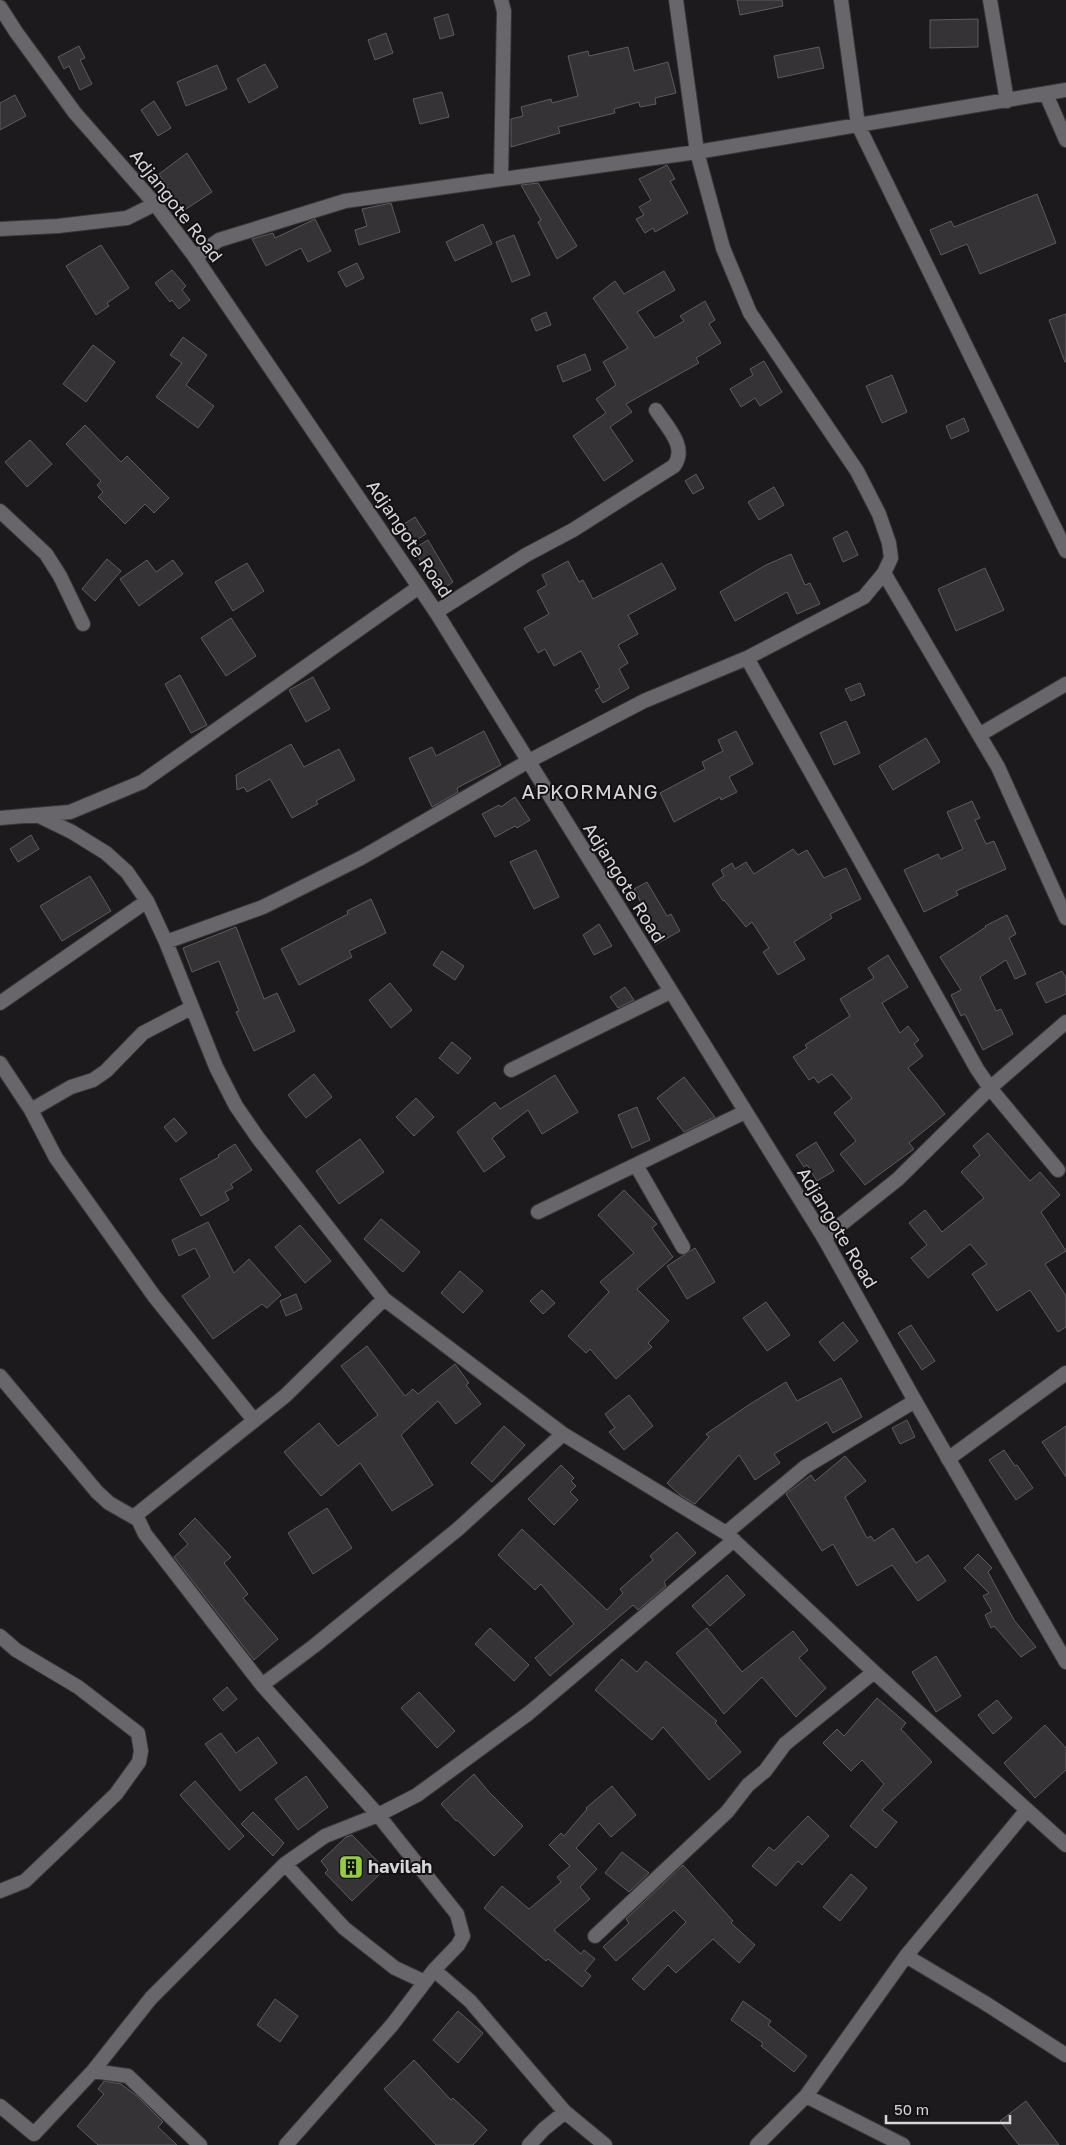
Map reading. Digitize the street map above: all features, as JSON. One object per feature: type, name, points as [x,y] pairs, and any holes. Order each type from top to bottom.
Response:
[{"type":"street","points":[[501,0],[504,11],[501,179]]},
{"type":"street","points":[[166,942],[263,907],[361,858],[527,762],[644,701],[747,658],[864,597],[884,574],[891,558],[879,514],[857,471],[750,313],[723,248],[697,152],[676,0]]},
{"type":"street","points":[[841,0],[858,125],[1066,551]]},
{"type":"street","points":[[990,0],[1007,101]]},
{"type":"street","name":"Adjangote Road","points":[[0,7],[16,32],[76,113],[155,204],[196,258],[436,612],[527,762],[824,1238],[948,1459],[1066,1662]]},
{"type":"street","points":[[196,258],[219,240],[345,201],[697,152],[1066,90]]},
{"type":"street","points":[[1046,94],[1066,140]]},
{"type":"street","points":[[0,229],[58,226],[127,218],[155,204]]},
{"type":"street","points":[[436,612],[674,466],[680,458],[679,446],[656,410]]},
{"type":"street","points":[[0,511],[46,554],[60,576],[83,624]]},
{"type":"street","points":[[884,574],[998,767],[1066,918]]},
{"type":"street","points":[[0,818],[70,812],[142,782],[419,588]]},
{"type":"street","points":[[747,658],[966,1052],[990,1088],[1058,1170]]},
{"type":"street","points":[[979,735],[1066,684]]},
{"type":"street","points":[[37,815],[72,832],[106,853],[127,872],[147,901],[166,942],[216,1067],[236,1106],[258,1138],[384,1300],[564,1434],[730,1536],[874,1672],[1026,1811],[1066,1845]]},
{"type":"street","points":[[0,1003],[147,901]]},
{"type":"street","points":[[511,1070],[670,992]]},
{"type":"street","points":[[31,1110],[71,1087],[93,1080],[106,1071],[143,1033],[191,1008]]},
{"type":"street","points":[[824,1238],[898,1179],[990,1088],[1066,1022]]},
{"type":"street","points":[[0,1063],[31,1110],[56,1158],[148,1288],[253,1419]]},
{"type":"street","points":[[538,1212],[745,1112]]},
{"type":"street","points":[[636,1165],[684,1247]]},
{"type":"street","points":[[286,2145],[392,2025],[434,1970],[458,1945],[463,1936],[462,1925],[457,1914],[378,1815],[262,1685],[145,1534],[136,1515],[253,1419],[285,1396],[384,1300]]},
{"type":"street","points":[[948,1459],[1066,1373]]},
{"type":"street","points":[[0,1376],[96,1492],[108,1503],[137,1519]]},
{"type":"street","points":[[0,2106],[34,2134],[93,2071],[152,1998],[285,1864],[324,1836],[378,1815],[417,1795],[529,1713],[730,1536],[805,1467],[915,1401]]},
{"type":"street","points":[[262,1685],[314,1646],[458,1529],[564,1434]]},
{"type":"street","points":[[0,1636],[16,1650],[78,1688],[138,1733],[141,1751],[139,1762],[116,1794],[25,1881],[0,1891]]},
{"type":"street","points":[[596,1936],[727,1812],[748,1785],[765,1771],[785,1744],[874,1672]]},
{"type":"street","points":[[757,2145],[806,2096],[906,1956],[1026,1811]]},
{"type":"street","points":[[285,1864],[344,1928],[395,1968],[425,1982]]},
{"type":"street","points":[[906,1956],[985,2003],[1066,2055]]},
{"type":"street","points":[[434,1970],[470,2001],[565,2112],[605,2145]]},
{"type":"street","points":[[93,2071],[128,2076],[200,2145]]},
{"type":"street","points":[[806,2096],[903,2145]]},
{"type":"street","points":[[529,2145],[544,2129],[565,2112]]},
{"type":"building","points":[[737,0],[782,0],[783,6],[740,15]]},
{"type":"building","points":[[448,14],[454,35],[440,39],[434,18]]},
{"type":"building","points":[[978,19],[978,47],[930,48],[930,20]]},
{"type":"building","points":[[386,33],[393,53],[375,60],[368,40]]},
{"type":"building","points":[[79,46],[85,58],[80,60],[92,84],[80,90],[69,66],[64,69],[58,57]]},
{"type":"building","points":[[628,47],[634,71],[668,62],[676,93],[655,98],[656,104],[640,107],[639,102],[614,109],[615,113],[558,127],[560,133],[511,147],[511,119],[523,116],[521,107],[551,99],[552,103],[578,96],[568,56],[588,51],[589,56]]},
{"type":"building","points":[[819,47],[824,68],[778,78],[774,56]]},
{"type":"building","points":[[265,64],[278,87],[249,103],[237,79]]},
{"type":"building","points":[[217,65],[227,89],[186,106],[177,82]]},
{"type":"building","points":[[442,92],[449,117],[420,124],[413,99]]},
{"type":"building","points":[[15,95],[26,116],[0,130],[0,103]]},
{"type":"building","points":[[154,101],[171,128],[158,136],[141,110]]},
{"type":"building","points":[[187,153],[212,192],[180,213],[172,200],[174,198],[159,174]]},
{"type":"building","points":[[667,165],[675,179],[670,181],[688,213],[655,232],[653,228],[645,233],[636,219],[644,215],[639,207],[651,200],[639,179]]},
{"type":"building","points":[[538,183],[577,246],[557,259],[538,222],[541,220],[521,185]]},
{"type":"building","points":[[1037,194],[1056,243],[980,274],[967,244],[941,255],[930,230],[951,221],[954,227]]},
{"type":"building","points":[[391,203],[400,232],[359,245],[355,230],[367,226],[362,209]]},
{"type":"building","points":[[315,219],[331,251],[308,262],[301,248],[266,266],[252,239],[273,233],[275,238]]},
{"type":"building","points":[[483,224],[492,244],[455,261],[446,242]]},
{"type":"building","points":[[514,235],[530,275],[512,282],[496,242]]},
{"type":"building","points":[[101,245],[129,288],[107,303],[109,306],[96,315],[66,266]]},
{"type":"building","points":[[357,263],[364,278],[346,287],[338,272]]},
{"type":"building","points":[[172,270],[186,286],[182,290],[190,300],[179,309],[172,300],[170,302],[155,283]]},
{"type":"building","points":[[664,271],[675,290],[637,312],[655,338],[684,321],[680,316],[705,301],[715,320],[709,324],[721,343],[696,358],[699,363],[626,404],[632,412],[610,427],[633,461],[604,481],[573,436],[606,413],[596,399],[616,385],[603,362],[628,348],[593,298],[615,281],[624,294]]},
{"type":"building","points":[[546,312],[551,325],[536,331],[531,319]]},
{"type":"building","points":[[1066,314],[1066,362],[1065,362],[1049,320]]},
{"type":"building","points":[[183,337],[207,355],[186,385],[214,406],[198,428],[156,397],[182,363],[170,355]]},
{"type":"building","points":[[93,345],[115,362],[86,402],[63,384]]},
{"type":"building","points":[[585,354],[591,370],[563,382],[557,366]]},
{"type":"building","points":[[764,361],[782,392],[760,406],[755,398],[741,407],[730,389],[753,375],[750,369]]},
{"type":"building","points":[[892,375],[907,412],[882,423],[866,386]]},
{"type":"building","points":[[964,418],[969,431],[951,439],[946,426]]},
{"type":"building","points":[[85,425],[121,462],[127,456],[169,498],[154,513],[145,504],[125,524],[98,497],[103,492],[97,485],[101,481],[66,444]]},
{"type":"building","points":[[30,440],[52,464],[27,487],[5,462]]},
{"type":"building","points":[[696,474],[704,488],[693,494],[685,481]]},
{"type":"building","points":[[774,487],[784,505],[759,520],[748,502]]},
{"type":"building","points":[[415,517],[426,534],[415,541],[404,524]]},
{"type":"building","points":[[847,531],[858,555],[843,562],[833,538]]},
{"type":"building","points":[[428,540],[453,582],[440,591],[413,549]]},
{"type":"building","points":[[791,554],[805,585],[810,583],[820,604],[797,614],[787,592],[735,621],[720,592],[766,565]]},
{"type":"building","points":[[107,559],[121,571],[95,601],[82,589]]},
{"type":"building","points":[[147,560],[156,572],[173,560],[183,574],[139,606],[120,579]]},
{"type":"building","points":[[568,561],[579,582],[583,580],[593,599],[662,563],[676,589],[628,615],[638,634],[618,645],[628,663],[619,669],[629,688],[603,703],[595,690],[600,687],[581,651],[554,666],[545,649],[538,653],[524,628],[549,614],[537,591],[547,585],[542,575]]},
{"type":"building","points":[[247,563],[264,591],[233,611],[215,582]]},
{"type":"building","points":[[985,568],[1004,610],[956,631],[938,589]]},
{"type":"building","points":[[231,618],[256,656],[226,676],[201,638]]},
{"type":"building","points":[[180,675],[207,725],[191,733],[165,684]]},
{"type":"building","points":[[313,677],[330,709],[306,722],[289,690]]},
{"type":"building","points":[[860,683],[865,695],[851,701],[845,689]]},
{"type":"building","points":[[846,721],[860,753],[834,765],[820,733]]},
{"type":"building","points":[[484,731],[501,765],[457,788],[458,792],[432,807],[409,758],[432,747],[436,756]]},
{"type":"building","points":[[736,731],[753,764],[729,777],[737,792],[721,800],[720,797],[674,822],[660,793],[705,769],[702,762],[723,751],[718,740]]},
{"type":"building","points":[[926,738],[940,762],[893,790],[879,766]]},
{"type":"building","points":[[291,744],[304,767],[339,749],[355,780],[316,801],[318,804],[292,818],[270,779],[247,792],[244,787],[237,790],[236,775]]},
{"type":"building","points":[[515,797],[530,820],[517,828],[515,826],[495,837],[482,814],[499,805],[501,807]]},
{"type":"building","points":[[972,801],[980,818],[975,820],[986,844],[994,841],[1006,869],[956,891],[958,895],[924,912],[904,870],[938,854],[941,859],[963,849],[947,812]]},
{"type":"building","points":[[31,835],[39,849],[18,862],[10,849]]},
{"type":"building","points":[[793,849],[798,855],[807,850],[824,878],[846,868],[861,899],[830,914],[832,918],[794,942],[805,959],[778,975],[763,952],[769,948],[752,922],[746,927],[723,901],[712,884],[724,876],[721,870],[732,863],[735,869],[746,862],[754,874]]},
{"type":"building","points":[[536,850],[559,897],[534,909],[510,862]]},
{"type":"building","points":[[90,876],[111,911],[62,941],[40,906]]},
{"type":"building","points":[[647,882],[667,916],[671,914],[680,931],[655,945],[645,928],[649,926],[639,909],[643,907],[634,889]]},
{"type":"building","points":[[371,899],[386,933],[349,951],[352,957],[299,985],[281,949],[348,914],[347,911]]},
{"type":"building","points":[[1007,915],[1016,934],[1009,938],[1026,974],[1015,979],[1006,960],[980,977],[996,1011],[1001,1009],[1013,1034],[983,1050],[965,1014],[961,1016],[951,995],[961,990],[940,957],[985,926]]},
{"type":"building","points":[[599,924],[612,946],[594,955],[583,935]]},
{"type":"building","points":[[236,927],[264,999],[277,993],[295,1031],[254,1051],[236,1012],[239,1011],[219,961],[192,972],[183,948]]},
{"type":"building","points":[[442,951],[464,966],[455,980],[433,965]]},
{"type":"building","points":[[888,955],[908,987],[882,1003],[900,1033],[908,1026],[919,1040],[914,1044],[923,1056],[908,1068],[945,1114],[909,1143],[914,1149],[865,1185],[840,1154],[856,1141],[834,1113],[852,1098],[832,1074],[818,1083],[814,1077],[809,1080],[793,1057],[807,1048],[805,1045],[850,1016],[840,999],[874,978],[868,968]]},
{"type":"building","points":[[1062,971],[1066,978],[1066,994],[1046,1003],[1036,983]]},
{"type":"building","points":[[390,983],[412,1010],[391,1028],[369,1000]]},
{"type":"building","points":[[625,987],[634,1000],[618,1008],[610,997]]},
{"type":"building","points":[[452,1042],[471,1058],[458,1074],[439,1058]]},
{"type":"building","points":[[314,1074],[332,1097],[306,1118],[288,1095]]},
{"type":"building","points":[[555,1075],[578,1112],[542,1134],[528,1110],[492,1138],[505,1157],[484,1172],[457,1132],[495,1102],[500,1109]]},
{"type":"building","points":[[684,1077],[715,1117],[684,1132],[657,1098]]},
{"type":"building","points":[[416,1098],[434,1117],[414,1136],[396,1117]]},
{"type":"building","points":[[637,1107],[650,1140],[632,1148],[618,1115]]},
{"type":"building","points":[[174,1118],[187,1133],[176,1142],[164,1127]]},
{"type":"building","points":[[988,1133],[1030,1181],[1040,1172],[1060,1195],[1041,1212],[1066,1251],[1045,1264],[1066,1296],[1066,1327],[1058,1332],[1030,1290],[997,1311],[972,1274],[987,1264],[970,1244],[928,1278],[911,1258],[927,1245],[909,1223],[925,1210],[942,1232],[984,1198],[961,1172],[980,1155],[973,1146]]},
{"type":"building","points":[[360,1139],[384,1172],[339,1204],[316,1171]]},
{"type":"building","points":[[816,1142],[834,1171],[817,1181],[807,1165],[804,1167],[796,1155]]},
{"type":"building","points":[[235,1144],[252,1170],[231,1184],[233,1188],[225,1192],[229,1200],[201,1216],[180,1179],[219,1157],[218,1155]]},
{"type":"building","points":[[624,1190],[657,1224],[652,1228],[673,1257],[637,1289],[669,1321],[648,1343],[652,1347],[616,1379],[590,1349],[586,1353],[568,1336],[609,1292],[600,1282],[634,1253],[598,1215]]},
{"type":"building","points":[[381,1219],[420,1252],[403,1272],[364,1239]]},
{"type":"building","points":[[208,1222],[234,1273],[249,1259],[281,1295],[267,1308],[262,1304],[213,1339],[182,1296],[210,1277],[195,1248],[179,1256],[172,1240]]},
{"type":"building","points":[[300,1225],[331,1261],[305,1283],[275,1247]]},
{"type":"building","points":[[695,1248],[715,1282],[687,1299],[667,1266]]},
{"type":"building","points":[[460,1271],[483,1291],[463,1313],[441,1293]]},
{"type":"building","points":[[542,1290],[555,1303],[543,1314],[530,1301]]},
{"type":"building","points":[[296,1294],[302,1309],[286,1316],[280,1301]]},
{"type":"building","points":[[766,1302],[790,1335],[767,1351],[743,1318]]},
{"type":"building","points":[[843,1322],[858,1341],[834,1361],[819,1342]]},
{"type":"building","points":[[911,1325],[935,1361],[922,1370],[898,1333]]},
{"type":"building","points":[[367,1346],[405,1396],[413,1389],[418,1394],[455,1364],[469,1383],[466,1385],[481,1404],[456,1424],[438,1401],[401,1435],[433,1485],[392,1511],[360,1463],[321,1496],[284,1452],[319,1423],[338,1446],[378,1415],[341,1366]]},
{"type":"building","points":[[841,1378],[862,1417],[833,1433],[827,1422],[774,1454],[780,1463],[755,1480],[739,1455],[695,1504],[680,1495],[667,1483],[709,1437],[706,1434],[786,1382],[797,1401]]},
{"type":"building","points":[[629,1395],[653,1426],[624,1450],[609,1432],[615,1428],[605,1414]]},
{"type":"building","points":[[907,1420],[915,1437],[900,1444],[892,1428]]},
{"type":"building","points":[[504,1426],[525,1445],[492,1482],[471,1463]]},
{"type":"building","points":[[1066,1426],[1066,1477],[1042,1442]]},
{"type":"building","points":[[1004,1450],[1033,1488],[1016,1500],[989,1460]]},
{"type":"building","points":[[845,1456],[866,1481],[845,1497],[867,1538],[871,1536],[874,1541],[893,1528],[916,1563],[928,1555],[946,1581],[918,1601],[892,1565],[857,1586],[833,1544],[822,1551],[786,1494],[811,1475],[815,1481]]},
{"type":"building","points":[[561,1465],[574,1478],[571,1481],[576,1486],[570,1492],[578,1500],[554,1525],[528,1499]]},
{"type":"building","points":[[327,1508],[352,1548],[313,1574],[288,1533]]},
{"type":"building","points":[[195,1518],[231,1557],[224,1563],[248,1594],[243,1598],[278,1639],[254,1660],[174,1557],[188,1544],[179,1534]]},
{"type":"building","points":[[522,1529],[607,1610],[623,1593],[620,1589],[653,1560],[650,1556],[677,1532],[696,1553],[664,1582],[666,1586],[638,1610],[633,1605],[550,1676],[535,1658],[574,1624],[541,1584],[535,1590],[498,1555]]},
{"type":"building","points":[[978,1554],[992,1568],[988,1572],[1014,1620],[1036,1647],[1021,1657],[994,1626],[991,1628],[985,1615],[992,1611],[983,1596],[989,1593],[964,1568]]},
{"type":"building","points":[[727,1575],[745,1595],[710,1626],[692,1606]]},
{"type":"building","points":[[490,1628],[529,1665],[514,1681],[475,1644]]},
{"type":"building","points":[[707,1628],[742,1672],[793,1631],[808,1650],[799,1658],[826,1688],[796,1717],[762,1677],[724,1714],[676,1653]]},
{"type":"building","points":[[936,1656],[961,1696],[936,1712],[912,1672]]},
{"type":"building","points":[[622,1659],[637,1672],[646,1661],[717,1721],[715,1723],[741,1752],[709,1780],[663,1727],[652,1740],[595,1690]]},
{"type":"building","points":[[227,1687],[237,1699],[223,1711],[213,1699]]},
{"type":"building","points":[[419,1692],[455,1731],[437,1748],[401,1708]]},
{"type":"building","points":[[877,1698],[906,1723],[901,1729],[932,1762],[882,1810],[897,1822],[876,1848],[850,1826],[884,1784],[862,1760],[851,1771],[823,1743],[837,1729],[844,1736]]},
{"type":"building","points":[[997,1700],[1012,1718],[993,1734],[978,1715]]},
{"type":"building","points":[[1045,1725],[1066,1748],[1066,1770],[1035,1798],[1004,1763]]},
{"type":"building","points":[[221,1733],[236,1753],[258,1737],[277,1763],[240,1791],[205,1744]]},
{"type":"building","points":[[474,1774],[523,1826],[494,1856],[456,1821],[441,1804]]},
{"type":"building","points":[[306,1776],[328,1807],[298,1830],[275,1799]]},
{"type":"building","points":[[195,1781],[244,1836],[229,1850],[180,1795]]},
{"type":"building","points":[[612,1786],[636,1815],[611,1837],[599,1823],[576,1848],[597,1869],[580,1887],[590,1899],[554,1930],[581,1954],[584,1950],[595,1959],[585,1971],[591,1976],[582,1987],[548,1959],[546,1961],[484,1908],[502,1886],[529,1909],[561,1882],[557,1877],[570,1866],[549,1845],[561,1833],[564,1836],[586,1808]]},
{"type":"building","points":[[253,1812],[284,1843],[273,1856],[241,1824]]},
{"type":"building","points":[[808,1816],[829,1836],[802,1865],[798,1861],[776,1886],[752,1866],[769,1847],[774,1851]]},
{"type":"building","name":"havilah","points":[[352,1835],[385,1869],[352,1901],[325,1873],[328,1870],[321,1861],[346,1837]]},
{"type":"building","points":[[622,1852],[649,1873],[629,1892],[605,1873]]},
{"type":"building","points":[[683,1865],[733,1921],[731,1923],[755,1945],[739,1963],[713,1939],[676,1973],[668,1965],[644,1990],[632,1979],[686,1922],[674,1910],[616,1961],[603,1947],[629,1923],[626,1919]]},
{"type":"building","points":[[851,1874],[867,1888],[840,1921],[823,1907]]},
{"type":"building","points":[[275,1999],[298,2016],[280,2042],[257,2025]]},
{"type":"building","points":[[743,2001],[771,2021],[768,2025],[807,2056],[794,2072],[761,2046],[763,2043],[731,2020]]},
{"type":"building","points":[[458,2011],[483,2033],[458,2063],[433,2040]]},
{"type":"building","points":[[414,2060],[451,2100],[453,2098],[487,2130],[473,2145],[436,2145],[384,2089]]},
{"type":"building","points":[[104,2081],[121,2084],[137,2096],[163,2122],[158,2127],[177,2145],[98,2145],[77,2126],[104,2094],[98,2089]]},
{"type":"building","points":[[1026,2101],[1059,2145],[1019,2145],[1000,2121]]},
{"type":"place","name":"havilah","points":[[351,1867]]},
{"type":"district","name":"APKORMANG","points":[[590,792]]}]
